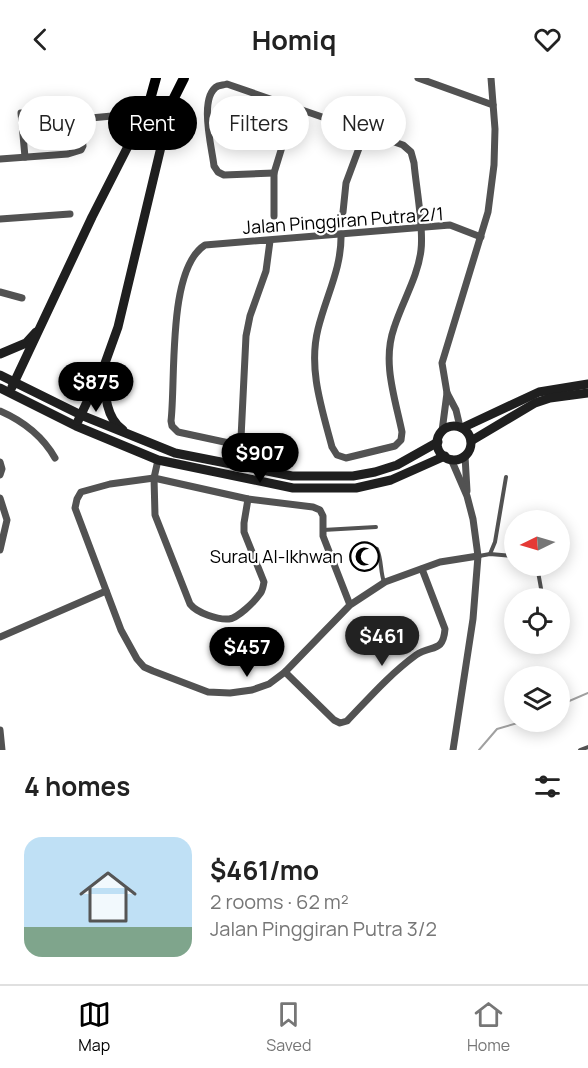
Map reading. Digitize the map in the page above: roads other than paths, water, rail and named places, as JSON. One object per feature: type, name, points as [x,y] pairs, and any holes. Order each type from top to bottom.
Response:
[{"type":"main road","points":[[152,96],[158,78]]},
{"type":"main road","points":[[175,96],[184,78]]},
{"type":"street","points":[[173,96],[179,78]]},
{"type":"street","points":[[418,78],[493,105]]},
{"type":"street","points":[[453,750],[473,620],[478,556],[467,496],[465,456],[471,447],[471,441],[470,436],[461,427],[456,410],[447,393],[442,370],[443,355],[488,212],[494,165],[495,129],[490,78]]},
{"type":"street","points":[[209,96],[217,86],[227,84],[260,96]]},
{"type":"street","points":[[209,97],[207,102],[209,120]]},
{"type":"street","points":[[341,234],[342,250],[339,266],[317,330],[314,376],[332,447],[338,455],[346,458],[395,446],[401,440],[402,432],[388,368],[389,349],[393,330],[419,262],[422,247],[411,152],[406,148]]},
{"type":"street","points":[[24,150],[25,157]]},
{"type":"street","points":[[0,159],[68,154],[79,150]]},
{"type":"street","points":[[10,393],[92,217],[126,150]]},
{"type":"street","points":[[76,426],[104,366],[118,327],[160,150]]},
{"type":"street","points":[[212,150],[214,166],[224,176],[274,173]]},
{"type":"street","points":[[274,216],[274,173],[281,150]]},
{"type":"street","points":[[342,212],[346,183],[358,150]]},
{"type":"street","points":[[0,219],[70,214]]},
{"type":"street","name":"Jalan Pinggiran Putra 2/1","points":[[270,241],[266,271],[250,316],[246,336],[241,438],[234,443],[229,443],[178,432],[172,426],[171,421],[178,309],[182,284],[196,251],[205,246],[450,225],[481,237]]},
{"type":"street","points":[[0,292],[22,298]]},
{"type":"street","points":[[0,354],[26,343],[44,323]]},
{"type":"street","points":[[104,366],[109,410],[117,426],[133,437]]},
{"type":"street","points":[[0,375],[81,415],[175,453],[292,476],[353,476],[375,472],[397,465],[438,442]]},
{"type":"street","points":[[442,431],[450,426],[461,427],[539,392],[588,384]]},
{"type":"street","points":[[0,388],[76,426],[158,460],[293,488],[356,488],[391,480],[448,458],[465,456]]},
{"type":"street","points":[[447,393],[445,419],[438,442],[440,450],[448,458],[467,496]]},
{"type":"street","points":[[471,441],[535,403],[550,398],[588,393]]},
{"type":"street","points":[[0,411],[26,426],[44,441],[55,458]]},
{"type":"street","points":[[158,460],[154,478],[155,515],[190,604],[195,609],[211,616],[227,619],[235,617],[260,595],[263,589],[264,582],[243,528],[248,499]]},
{"type":"street","points":[[0,462],[2,469],[0,475]]},
{"type":"street","points":[[350,605],[323,536],[323,516],[320,510],[314,507],[248,499],[154,478],[110,484],[81,492],[76,499],[75,508],[106,591],[121,630],[137,659],[144,667],[208,692],[230,693],[252,690],[269,684],[285,672],[350,605],[385,582],[440,562],[478,556]]},
{"type":"street","points":[[0,498],[7,520],[0,550]]},
{"type":"street","points":[[285,672],[334,720],[340,723],[347,721],[381,685],[418,653],[438,647],[444,640],[444,629],[422,569]]},
{"type":"street","points":[[0,637],[106,591]]},
{"type":"street","points":[[0,730],[2,750]]},
{"type":"lane","points":[[490,554],[495,542],[506,477]]},
{"type":"lane","points":[[323,530],[376,527]]},
{"type":"lane","points":[[362,549],[371,547],[377,549],[385,582]]},
{"type":"lane","points":[[478,556],[504,555]]},
{"type":"lane","points":[[580,750],[588,747]]},
{"type":"waterway","points":[[570,701],[588,693]]},
{"type":"waterway","points":[[479,750],[497,729],[504,727]]},
{"type":"place","name":"Surau Al-Ikhwan","points":[[364,556]]}]
